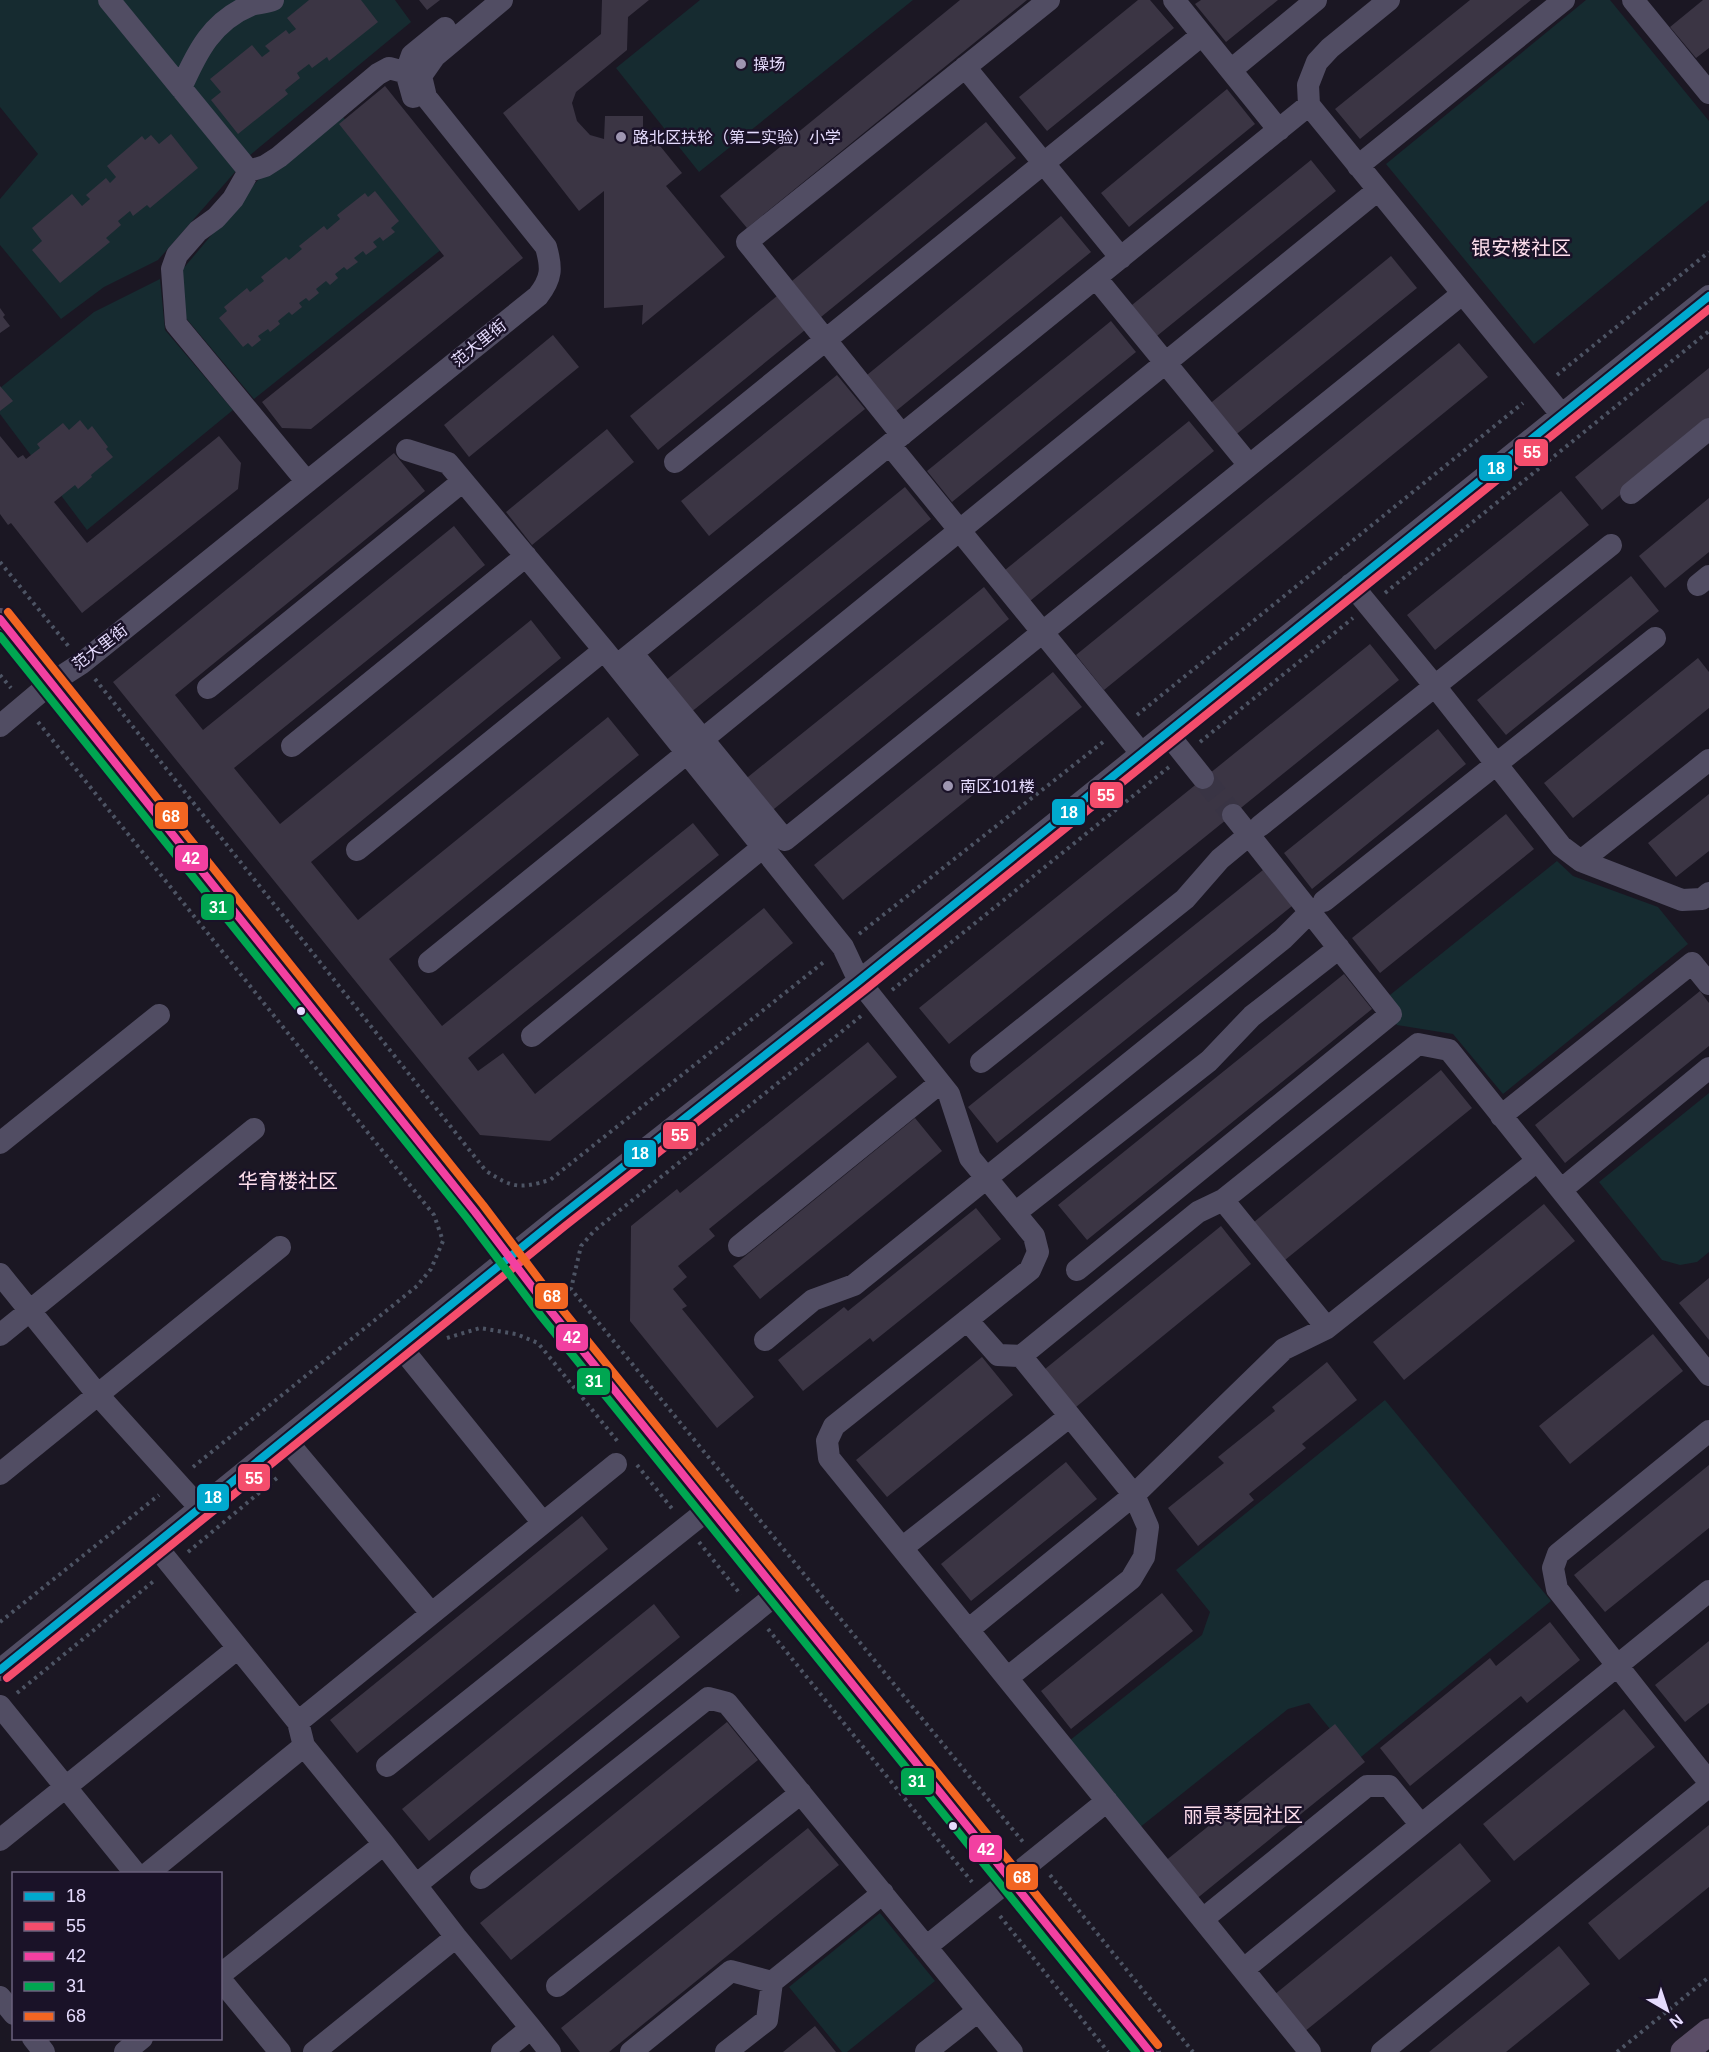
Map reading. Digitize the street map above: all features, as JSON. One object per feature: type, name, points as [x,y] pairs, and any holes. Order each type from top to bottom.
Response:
[{"type":"main road","points":[[1684,2052],[1709,2032]]},
{"type":"street","points":[[109,0],[249,171]]},
{"type":"street","points":[[181,88],[197,53],[215,30],[234,14],[254,4],[273,0]]},
{"type":"street","points":[[413,74],[412,55],[479,0]]},
{"type":"street","points":[[413,74],[502,0]]},
{"type":"street","points":[[1049,0],[747,242],[826,340],[959,530],[1141,753]]},
{"type":"street","points":[[1174,0],[1279,130]]},
{"type":"street","points":[[1231,70],[1316,0]]},
{"type":"street","points":[[1389,0],[1330,48],[1317,62],[1308,85],[1309,105],[1562,414]]},
{"type":"street","points":[[1358,166],[1564,0]]},
{"type":"street","points":[[1633,0],[1709,93]]},
{"type":"street","points":[[675,462],[1202,35]]},
{"type":"street","points":[[965,67],[1121,258]]},
{"type":"street","points":[[304,478],[176,324],[172,269],[177,255],[198,231],[216,218],[233,199],[249,171],[265,166],[279,157],[378,74],[389,68],[413,74]]},
{"type":"street","name":"范大里街","points":[[0,726],[78,658],[538,296],[547,285],[551,265],[546,247],[426,97],[413,74]]},
{"type":"street","points":[[357,850],[618,657],[896,440],[1309,105]]},
{"type":"street","points":[[429,962],[1378,190]]},
{"type":"street","points":[[1096,278],[1249,465]]},
{"type":"street","points":[[407,450],[448,463],[526,556],[695,746],[785,840],[1462,294]]},
{"type":"street","points":[[0,1670],[285,1439],[406,1354],[510,1257],[859,981],[1709,296]]},
{"type":"street","points":[[1631,493],[1709,429]]},
{"type":"street","points":[[208,688],[463,481]]},
{"type":"street","points":[[981,1062],[1185,899],[1220,859],[1611,544]]},
{"type":"street","points":[[292,746],[526,556]]},
{"type":"street","points":[[1351,584],[1562,846],[1581,861],[1682,900],[1706,896]]},
{"type":"street","points":[[0,619],[510,1257],[549,1309],[1150,2052]]},
{"type":"street","points":[[765,1340],[813,1300],[854,1285],[1283,939],[1317,907],[1655,638]]},
{"type":"street","points":[[1167,733],[1203,778]]},
{"type":"street","points":[[695,746],[763,847],[843,947],[859,981],[949,1094],[970,1158],[1034,1236],[1038,1252],[1030,1270],[834,1426],[827,1441],[829,1458],[1310,2052]]},
{"type":"street","points":[[1581,861],[1709,760]]},
{"type":"street","points":[[1077,1270],[1391,1014],[1339,948],[1317,907],[1255,831],[1233,815]]},
{"type":"street","points":[[532,1036],[763,847]]},
{"type":"street","points":[[1015,1214],[1209,1061],[1252,1016],[1339,948]]},
{"type":"street","points":[[1501,1116],[1692,963],[1709,984]]},
{"type":"street","points":[[0,1143],[159,1015]]},
{"type":"street","points":[[968,1320],[998,1356],[1021,1356],[1198,1212],[1223,1200],[1418,1044],[1449,1050],[1707,1368]]},
{"type":"street","points":[[1561,1190],[1709,1068]]},
{"type":"street","points":[[739,1245],[940,1083]]},
{"type":"street","points":[[0,1335],[254,1129]]},
{"type":"street","points":[[968,1630],[1134,1495],[1284,1349],[1327,1328],[1537,1161]]},
{"type":"street","points":[[1223,1200],[1327,1328]]},
{"type":"street","points":[[0,1474],[280,1247]]},
{"type":"street","points":[[0,1274],[98,1395],[200,1508]]},
{"type":"street","points":[[406,1354],[543,1523]]},
{"type":"street","points":[[1007,1678],[1131,1579],[1143,1557],[1148,1527],[1134,1495],[1021,1356]]},
{"type":"street","points":[[902,1548],[1070,1416]]},
{"type":"street","points":[[1382,2052],[1709,1784],[1557,1589],[1553,1568],[1558,1554],[1709,1431]]},
{"type":"street","points":[[285,1439],[431,1613]]},
{"type":"street","points":[[298,1722],[623,1456]]},
{"type":"street","points":[[387,1766],[710,1508]]},
{"type":"street","points":[[155,1545],[298,1722],[304,1746],[550,2052]]},
{"type":"street","points":[[1244,1969],[1709,1591]]},
{"type":"street","points":[[416,1885],[778,1593]]},
{"type":"street","points":[[0,1840],[238,1648]]},
{"type":"street","points":[[482,1878],[708,1698],[727,1702],[1012,2052]]},
{"type":"street","points":[[0,1706],[134,1872]]},
{"type":"street","points":[[149,1872],[304,1746]]},
{"type":"street","points":[[1203,1919],[1367,1786],[1389,1786],[1421,1825]]},
{"type":"street","points":[[557,1986],[801,1793]]},
{"type":"street","points":[[926,1947],[1107,1801]]},
{"type":"street","points":[[222,1975],[384,1844]]},
{"type":"street","points":[[726,2052],[767,2020],[772,1982],[883,1893]]},
{"type":"street","points":[[314,2052],[456,1937]]},
{"type":"street","points":[[631,2052],[731,1971],[772,1982]]},
{"type":"street","points":[[222,1980],[280,2052]]},
{"type":"street","points":[[12,1984],[0,1995],[12,2011]]},
{"type":"street","points":[[926,2052],[978,2011]]},
{"type":"street","points":[[502,2052],[531,2028]]},
{"type":"street","points":[[35,2040],[44,2052]]},
{"type":"street","points":[[125,2052],[140,2040]]},
{"type":"path","points":[[1193,2052],[571,1289],[582,1246],[594,1231],[1709,331]]},
{"type":"path","points":[[0,562],[486,1171],[509,1186]]},
{"type":"path","points":[[0,675],[434,1215],[443,1241],[431,1269],[417,1286],[0,1622]]},
{"type":"path","points":[[406,1354],[480,1328],[516,1334],[538,1343],[623,1456],[687,1526],[1108,2052]]},
{"type":"path","points":[[0,1706],[301,1458]]},
{"type":"path","points":[[1617,2052],[1709,1977]]},
{"type":"green space","points":[[0,0],[395,0],[411,22],[249,156],[158,260],[104,287],[61,319],[0,245],[0,199],[38,154],[0,107]]},
{"type":"green space","name":"操场","points":[[700,0],[913,0],[699,172],[616,68]]},
{"type":"green space","points":[[1586,0],[1610,0],[1709,121],[1709,200],[1534,344],[1386,164]]},
{"type":"green space","points":[[339,112],[447,245],[254,399],[180,311],[182,270],[258,180]]},
{"type":"green space","points":[[160,279],[165,330],[233,410],[87,530],[0,414],[0,388],[94,312]]},
{"type":"green space","points":[[1557,861],[1573,876],[1658,907],[1688,944],[1503,1094],[1453,1034],[1397,1025],[1380,1003]]},
{"type":"green space","points":[[1709,1093],[1709,1252],[1697,1262],[1680,1265],[1662,1260],[1599,1182]]},
{"type":"green space","points":[[1385,1400],[1551,1601],[1356,1761],[1309,1703],[1288,1709],[1139,1828],[1069,1741],[1202,1635],[1210,1612],[1176,1570]]},
{"type":"green space","points":[[880,1913],[935,1981],[847,2052],[842,2052],[789,1987]]},
{"type":"building","points":[[309,0],[361,0],[378,22],[329,61],[327,57],[312,68],[309,64],[297,73],[300,78],[285,90],[288,94],[238,134],[211,100],[221,92],[210,79],[252,45],[262,57],[270,51],[265,46],[286,30],[289,34],[296,29],[287,18]]},
{"type":"building","points":[[419,0],[440,0],[427,10]]},
{"type":"building","points":[[602,0],[649,0],[628,17],[627,50],[576,92],[572,103],[577,121],[590,135],[604,139],[605,116],[643,116],[643,144],[652,136],[682,173],[666,186],[725,257],[642,325],[643,305],[604,308],[604,191],[579,211],[503,113],[601,34]]},
{"type":"building","points":[[960,0],[1027,0],[747,228],[720,196]]},
{"type":"building","points":[[1138,0],[1150,0],[1174,28],[1047,131],[1019,97]]},
{"type":"building","points":[[1201,0],[1278,0],[1226,42],[1195,4]]},
{"type":"building","points":[[1470,0],[1531,0],[1360,139],[1335,109]]},
{"type":"building","points":[[1703,0],[1709,0],[1709,48],[1696,58],[1670,27]]},
{"type":"building","points":[[385,86],[523,258],[311,429],[282,428],[262,402],[444,256],[339,124]]},
{"type":"building","points":[[1227,89],[1255,124],[1129,227],[1101,193]]},
{"type":"building","points":[[986,122],[1016,158],[821,317],[792,281]]},
{"type":"building","points":[[171,134],[198,168],[150,208],[147,205],[133,216],[130,211],[118,221],[121,225],[106,238],[110,242],[60,283],[32,250],[42,241],[32,228],[72,194],[82,206],[90,199],[86,195],[106,178],[110,183],[116,177],[107,166],[142,136],[145,140],[151,135],[159,144]]},
{"type":"building","points":[[1311,160],[1336,191],[1152,340],[1127,309]]},
{"type":"building","points":[[375,191],[399,221],[391,228],[395,232],[383,241],[380,237],[373,242],[377,247],[366,255],[363,251],[354,258],[358,262],[347,270],[344,267],[335,274],[338,278],[330,285],[326,281],[316,289],[319,293],[309,301],[306,298],[299,303],[302,307],[292,315],[289,312],[270,332],[268,329],[258,336],[261,340],[252,347],[248,343],[243,347],[219,318],[227,311],[224,307],[247,288],[250,292],[264,281],[261,277],[286,257],[289,260],[302,249],[299,246],[324,226],[327,230],[340,219],[337,215],[365,193],[368,197]]},
{"type":"building","points":[[1061,216],[1091,252],[896,411],[867,375]]},
{"type":"building","points":[[1391,256],[1417,288],[1233,437],[1207,406]]},
{"type":"building","points":[[777,296],[805,330],[658,450],[630,416]]},
{"type":"building","points":[[0,308],[10,326],[0,333]]},
{"type":"building","points":[[1111,321],[1136,352],[952,502],[927,471]]},
{"type":"building","points":[[553,335],[579,367],[469,457],[444,425]]},
{"type":"building","points":[[1459,343],[1488,377],[1104,690],[1076,655]]},
{"type":"building","points":[[1709,368],[1709,422],[1602,510],[1575,477]]},
{"type":"building","points":[[837,375],[865,409],[709,536],[681,501]]},
{"type":"building","points":[[0,386],[13,401],[0,411]]},
{"type":"building","points":[[80,420],[88,430],[92,426],[113,457],[78,489],[75,485],[54,502],[87,543],[219,436],[241,463],[238,489],[82,613],[11,523],[8,525],[0,514],[0,436],[18,458],[23,455],[26,459],[40,448],[37,444],[63,423],[69,430]]},
{"type":"building","points":[[1189,421],[1214,451],[1030,601],[1005,570]]},
{"type":"building","points":[[607,429],[634,462],[532,545],[506,512]]},
{"type":"building","points":[[394,453],[425,491],[175,695],[203,730],[454,526],[485,565],[234,768],[280,824],[531,620],[561,658],[311,862],[358,920],[608,717],[639,755],[389,959],[442,1026],[693,823],[719,855],[468,1058],[478,1071],[503,1053],[535,1094],[764,908],[793,943],[550,1141],[480,1135],[113,682]]},
{"type":"building","points":[[905,487],[931,519],[690,713],[665,681]]},
{"type":"building","points":[[1561,491],[1589,525],[1435,650],[1407,615]]},
{"type":"building","points":[[1709,498],[1709,552],[1665,588],[1639,556]]},
{"type":"building","points":[[1631,576],[1659,611],[1506,735],[1477,700]]},
{"type":"building","points":[[984,587],[1009,619],[769,813],[743,781]]},
{"type":"building","points":[[1370,644],[1399,680],[949,1044],[919,1008]]},
{"type":"building","points":[[1698,658],[1709,672],[1709,708],[1573,818],[1544,783]]},
{"type":"building","name":"南区101楼","points":[[1053,672],[1082,707],[843,900],[814,865]]},
{"type":"building","points":[[1438,729],[1466,764],[1312,889],[1284,853]]},
{"type":"building","points":[[1709,794],[1709,851],[1676,877],[1648,843]]},
{"type":"building","points":[[1506,814],[1534,849],[1380,973],[1352,938]]},
{"type":"building","points":[[1263,870],[1292,906],[997,1143],[968,1107]]},
{"type":"building","points":[[1344,974],[1372,1009],[1087,1240],[1058,1205]]},
{"type":"building","points":[[1700,991],[1709,1003],[1709,1046],[1565,1163],[1535,1125]]},
{"type":"building","points":[[868,1042],[897,1077],[709,1229],[715,1236],[678,1266],[687,1277],[673,1289],[687,1306],[682,1309],[754,1397],[717,1428],[630,1321],[631,1226],[677,1189],[680,1193]]},
{"type":"building","points":[[1441,1070],[1472,1108],[1285,1260],[1254,1222]]},
{"type":"building","points":[[915,1118],[942,1151],[760,1299],[733,1266]]},
{"type":"building","points":[[1544,1204],[1575,1241],[1404,1380],[1373,1342]]},
{"type":"building","points":[[976,1208],[1001,1239],[873,1342],[870,1338],[803,1391],[778,1360],[844,1307],[848,1311]]},
{"type":"building","points":[[1221,1226],[1251,1264],[1065,1416],[1034,1378]]},
{"type":"building","points":[[1709,1278],[1709,1340],[1679,1303]]},
{"type":"building","points":[[1653,1334],[1683,1371],[1570,1464],[1539,1426]]},
{"type":"building","points":[[982,1357],[1013,1395],[887,1497],[856,1460]]},
{"type":"building","points":[[1327,1362],[1357,1400],[1302,1444],[1306,1448],[1249,1494],[1254,1500],[1198,1546],[1168,1508],[1224,1463],[1218,1457],[1275,1411],[1272,1407]]},
{"type":"building","points":[[1066,1462],[1097,1499],[971,1601],[941,1564]]},
{"type":"building","points":[[1709,1465],[1709,1528],[1605,1612],[1574,1575]]},
{"type":"building","points":[[582,1516],[608,1549],[357,1753],[330,1720]]},
{"type":"building","points":[[1162,1593],[1193,1631],[1071,1729],[1041,1691]]},
{"type":"building","points":[[654,1604],[680,1637],[429,1841],[402,1809]]},
{"type":"building","points":[[1550,1622],[1580,1660],[1527,1703],[1521,1696],[1410,1786],[1380,1748],[1490,1658],[1496,1666]]},
{"type":"building","points":[[1709,1641],[1709,1703],[1685,1722],[1655,1685]]},
{"type":"building","points":[[1624,1709],[1655,1747],[1514,1861],[1483,1824]]},
{"type":"building","points":[[727,1722],[758,1760],[511,1960],[480,1923]]},
{"type":"building","points":[[1335,1724],[1365,1762],[1195,1900],[1164,1862]]},
{"type":"building","points":[[1709,1825],[1709,1887],[1619,1960],[1588,1923]]},
{"type":"building","points":[[808,1828],[839,1865],[609,2052],[580,2052],[561,2028]]},
{"type":"building","points":[[1460,1843],[1491,1881],[1304,2032],[1274,1995]]},
{"type":"building","points":[[1559,1946],[1590,1984],[1506,2052],[1429,2052]]},
{"type":"building","points":[[815,2026],[836,2052],[783,2052]]},
{"type":"tunnel","points":[[1203,778],[1233,815]]},
{"type":"transit line","name":"18","points":[[0,1670],[558,1218],[859,981],[1709,296]]},
{"type":"transit line","name":"55","points":[[7,1678],[565,1226],[866,989],[1709,309]]},
{"type":"transit line","name":"68","points":[[8,612],[483,1205],[557,1303],[1158,2045]]},
{"type":"transit line","name":"42","points":[[0,619],[475,1212],[549,1309],[1150,2052]]},
{"type":"transit line","name":"31","points":[[0,636],[467,1218],[541,1316],[1136,2052]]},
{"type":"place","name":"操场","points":[[741,64]]},
{"type":"place","name":"路北区扶轮（第二实验）小学","points":[[621,137]]},
{"type":"place","name":"南区101楼","points":[[948,786]]},
{"type":"district","name":"银安楼社区","points":[[1521,248]]},
{"type":"district","name":"华育楼社区","points":[[288,1181]]},
{"type":"district","name":"丽景琴园社区","points":[[1243,1815]]}]
